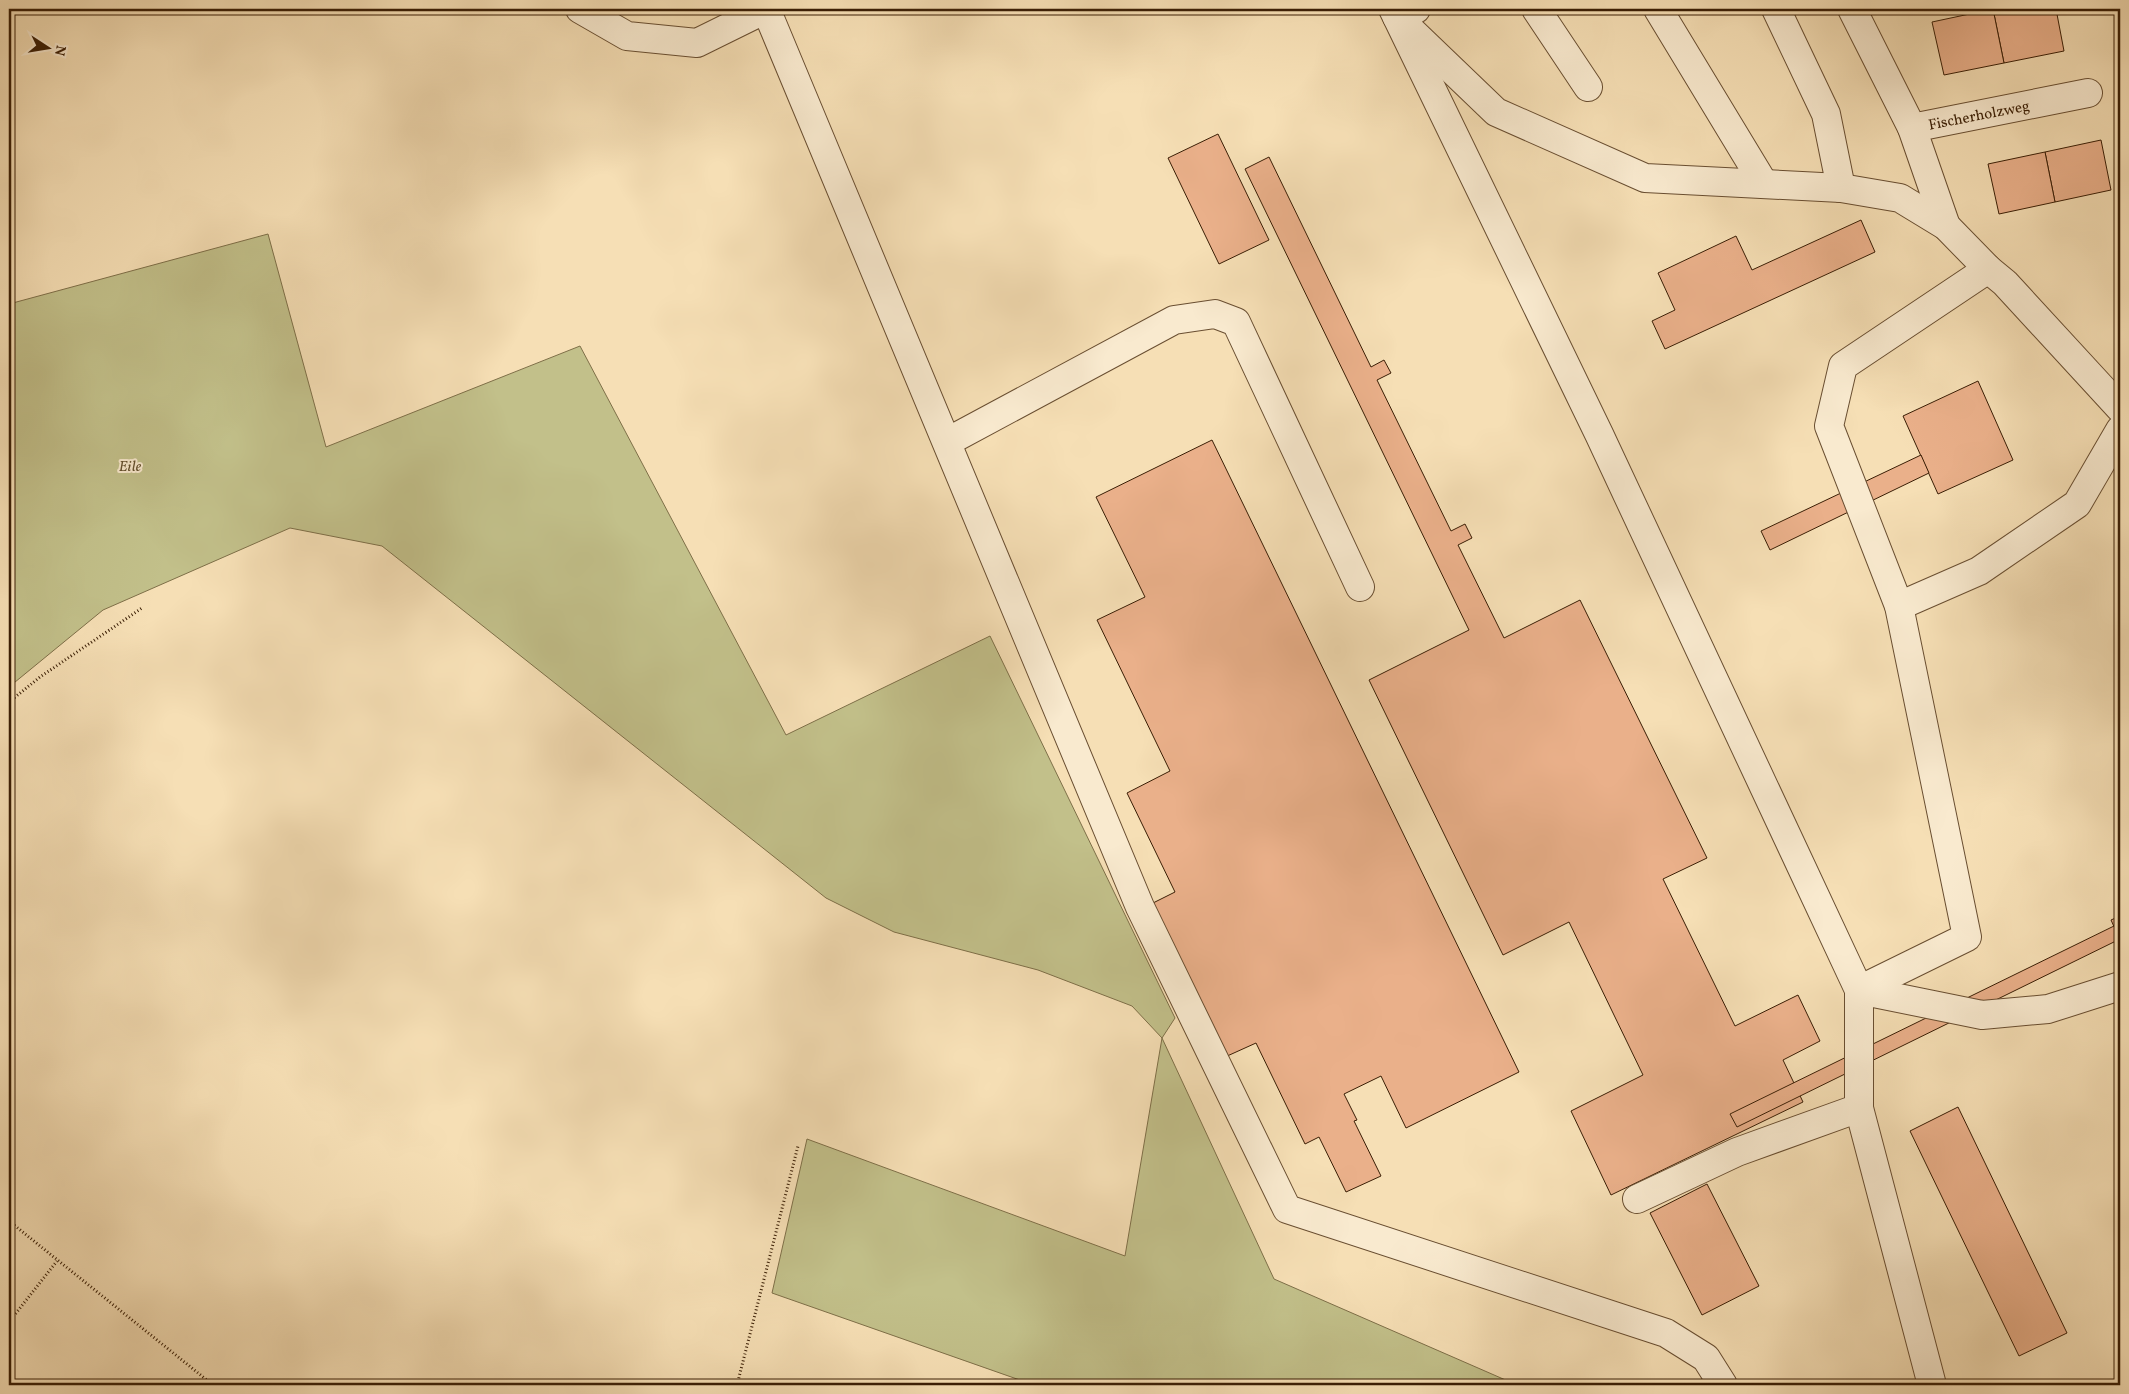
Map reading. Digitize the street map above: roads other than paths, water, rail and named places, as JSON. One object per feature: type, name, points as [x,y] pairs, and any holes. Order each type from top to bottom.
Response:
[{"type":"lane","points":[[580,9],[627,36],[697,43],[766,9],[1021,626],[1140,907],[1287,1208],[1666,1333],[1706,1358],[1723,1385]]},
{"type":"lane","points":[[1536,9],[1588,87]]},
{"type":"lane","points":[[1658,9],[1764,184]]},
{"type":"lane","points":[[1776,9],[1826,114],[1841,188]]},
{"type":"lane","name":"Fischerholzweg","points":[[1852,9],[1912,128],[2088,93]]},
{"type":"lane","points":[[1402,11],[1496,112],[1645,178],[1841,188],[1900,198],[1946,226],[1988,269],[2005,283],[2120,408]]},
{"type":"lane","points":[[1402,11],[1859,990],[1859,1108],[1932,1385]]},
{"type":"lane","points":[[1912,128],[1946,226]]},
{"type":"lane","points":[[1859,990],[1967,937],[1900,606],[1829,426],[1843,366],[1988,269]]},
{"type":"lane","points":[[946,442],[1174,320],[1215,314],[1236,322],[1360,587]]},
{"type":"lane","points":[[1900,606],[1979,571],[2077,504],[2120,430]]},
{"type":"lane","points":[[1859,990],[1982,1015],[2048,1009],[2120,986]]},
{"type":"lane","points":[[1637,1199],[1737,1152],[1859,1108]]},
{"type":"park label","name":"Eile","points":[[130,466]]}]
